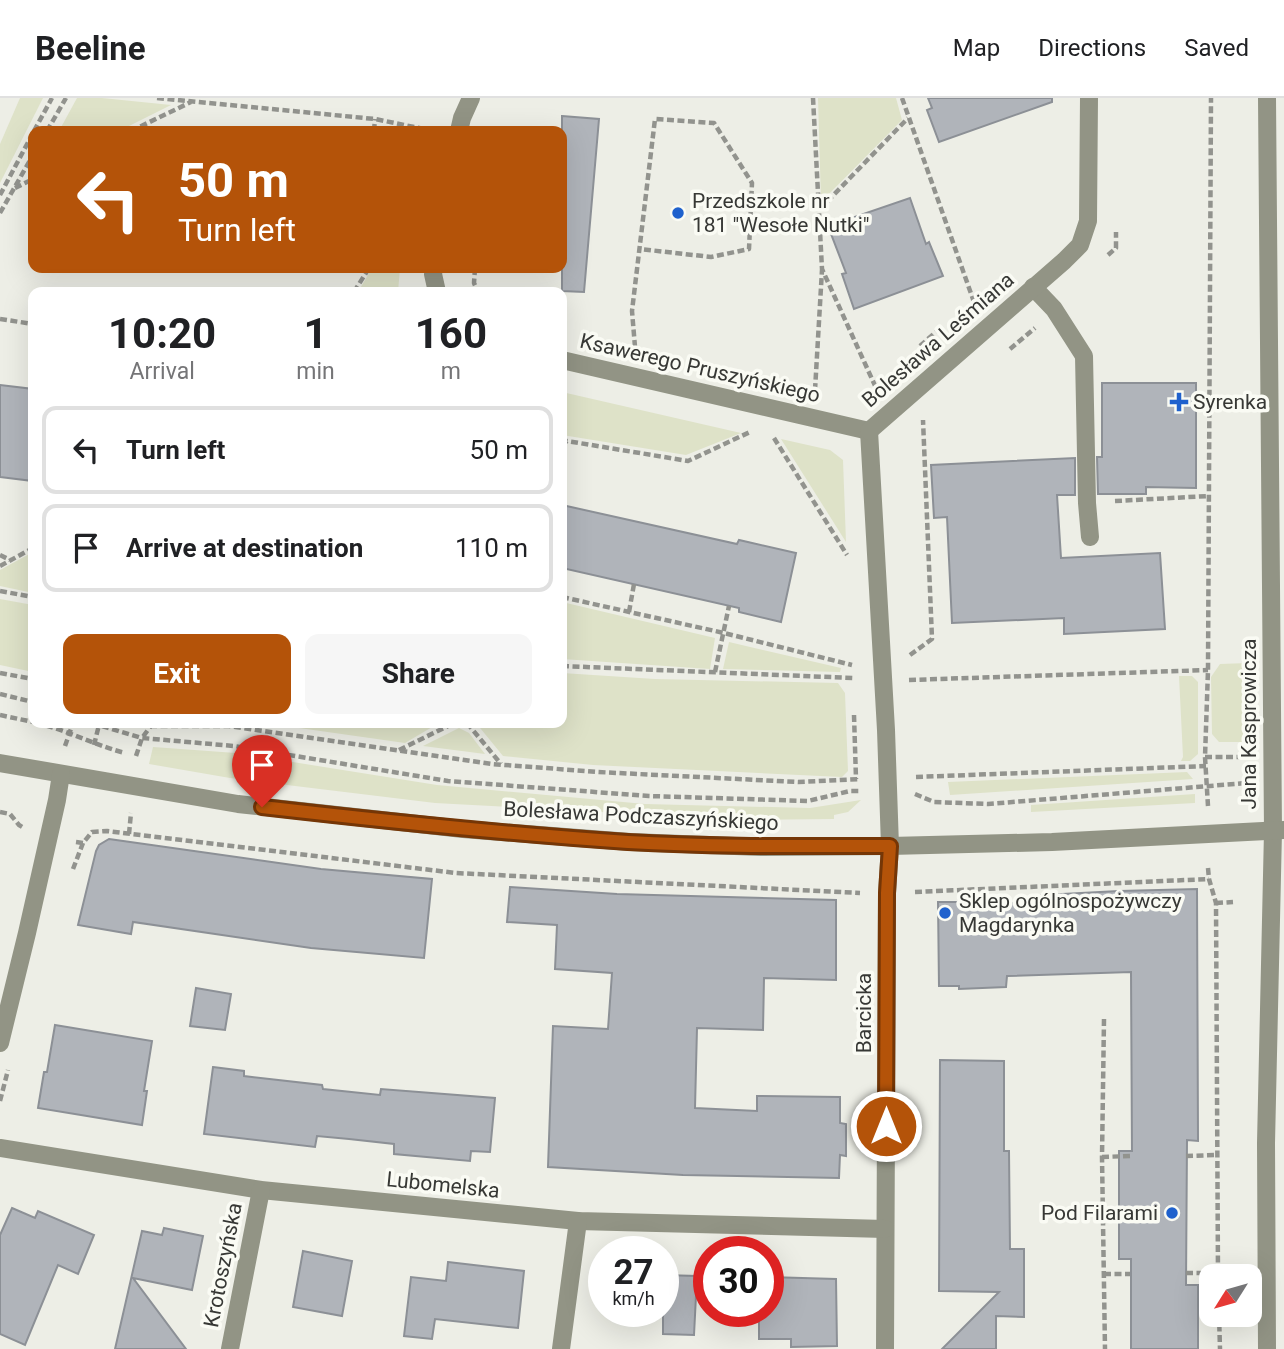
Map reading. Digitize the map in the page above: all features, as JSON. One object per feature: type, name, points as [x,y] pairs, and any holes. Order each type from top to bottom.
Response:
[{"type":"street","points":[[460,126],[471,98]]},
{"type":"street","name":"Bolesława Leśmiana","points":[[890,846],[869,431],[1080,245],[1088,221],[1089,98]]},
{"type":"street","name":"Jana Kasprowicza","points":[[1267,98],[1278,830],[1266,1143],[1267,1349]]},
{"type":"street","points":[[1033,287],[1054,309],[1084,356],[1090,537]]},
{"type":"street","name":"Ksawerego Pruszyńskiego","points":[[567,361],[869,431]]},
{"type":"street","name":"Bolesława Podczaszyńskiego","points":[[0,763],[238,804],[517,834],[629,842],[735,846],[890,846],[1052,842],[1278,830]]},
{"type":"street","points":[[0,1043],[30,923],[61,775]]},
{"type":"street","name":"Barcicka","points":[[885,1349],[887,906],[890,846]]},
{"type":"street","name":"Lubomelska","points":[[0,1148],[261,1190],[578,1221],[885,1229]]},
{"type":"street","name":"Krotoszyńska","points":[[230,1349],[261,1190]]},
{"type":"street","points":[[561,1349],[578,1221]]},
{"type":"path","points":[[37,126],[52,98]]},
{"type":"path","points":[[50,126],[66,98]]},
{"type":"path","points":[[157,98],[375,119],[409,126]]},
{"type":"path","points":[[813,98],[822,269],[814,395]]},
{"type":"path","points":[[902,98],[975,302]]},
{"type":"path","points":[[1208,807],[1205,757],[1208,670],[1211,98]]},
{"type":"path","points":[[141,126],[192,101]]},
{"type":"path","points":[[819,210],[908,118]]},
{"type":"path","points":[[374,126],[375,119]]},
{"type":"path","points":[[624,349],[636,351],[632,311],[655,119],[714,123],[752,183],[749,249],[711,257],[640,249]]},
{"type":"path","points":[[0,195],[28,143]]},
{"type":"path","points":[[0,213],[28,164]]},
{"type":"path","points":[[14,189],[28,182]]},
{"type":"path","points":[[822,269],[877,390]]},
{"type":"path","points":[[965,310],[985,295]]},
{"type":"path","points":[[0,319],[28,323]]},
{"type":"path","points":[[917,349],[945,325]]},
{"type":"path","points":[[1001,356],[1023,339]]},
{"type":"path","points":[[864,394],[886,384]]},
{"type":"path","points":[[907,657],[932,639],[923,416]]},
{"type":"path","points":[[567,442],[688,461],[754,430]]},
{"type":"path","points":[[773,436],[853,565],[852,552]]},
{"type":"path","points":[[1087,503],[1209,495]]},
{"type":"path","points":[[0,566],[28,551]]},
{"type":"path","points":[[0,555],[10,560]]},
{"type":"path","points":[[629,612],[634,584]]},
{"type":"path","points":[[0,591],[28,596]]},
{"type":"path","points":[[567,598],[852,665]]},
{"type":"path","points":[[715,672],[729,606]]},
{"type":"path","points":[[852,652],[853,690]]},
{"type":"path","points":[[567,666],[853,678]]},
{"type":"path","points":[[908,669],[909,692]]},
{"type":"path","points":[[909,680],[1208,670]]},
{"type":"path","points":[[0,673],[28,678]]},
{"type":"path","points":[[0,694],[28,701]]},
{"type":"path","points":[[853,703],[856,779]]},
{"type":"path","points":[[0,715],[28,721]]},
{"type":"path","points":[[56,728],[93,745],[138,757],[142,738],[149,728]]},
{"type":"path","points":[[93,745],[98,728]]},
{"type":"path","points":[[111,728],[142,738],[234,746],[448,781],[649,796],[808,801],[886,785]]},
{"type":"path","points":[[243,728],[502,764],[598,772],[797,782],[856,779],[910,791],[934,802],[988,804],[1244,783]]},
{"type":"path","points":[[399,750],[444,728]]},
{"type":"path","points":[[471,728],[502,764]]},
{"type":"path","points":[[1205,757],[1251,757]]},
{"type":"path","points":[[912,765],[913,778],[1206,766]]},
{"type":"path","points":[[1208,868],[1216,903],[1217,1264]]},
{"type":"path","points":[[1216,903],[1233,902]]},
{"type":"path","points":[[1104,1019],[1101,1157],[1105,1349]]},
{"type":"path","points":[[1186,1156],[1217,1155]]},
{"type":"path","points":[[1101,1157],[1130,1156]]},
{"type":"path","points":[[1186,1273],[1199,1273]]},
{"type":"path","points":[[1104,1275],[1130,1274]]},
{"type":"path","points":[[1219,1327],[1220,1349]]},
{"type":"green space","points":[[20,98],[43,98],[0,183],[0,144]]},
{"type":"green space","points":[[77,98],[171,105],[129,126],[62,126]]},
{"type":"green space","points":[[818,98],[896,98],[902,120],[821,202]]},
{"type":"green space","points":[[369,273],[400,273],[398,287],[361,287]]},
{"type":"green space","points":[[567,393],[741,433],[686,455],[567,436]]},
{"type":"green space","points":[[781,439],[830,450],[843,460],[846,542]]},
{"type":"green space","points":[[28,555],[28,592],[0,586],[0,570]]},
{"type":"green space","points":[[0,599],[28,604],[28,671],[0,665]]},
{"type":"green space","points":[[567,603],[715,638],[710,669],[567,659]]},
{"type":"green space","points":[[729,642],[841,668],[840,672],[723,669]]},
{"type":"green space","points":[[1248,663],[1249,742],[1219,742],[1212,734],[1211,677],[1220,664]]},
{"type":"green space","points":[[567,673],[655,679],[838,683],[845,693],[848,771],[842,777],[593,765],[503,756],[480,728],[567,728]]},
{"type":"green space","points":[[1179,676],[1192,676],[1198,682],[1198,754],[1190,761],[1181,761]]},
{"type":"green space","points":[[299,728],[430,728],[405,743]]},
{"type":"green space","points":[[459,728],[469,733],[485,754],[423,746]]},
{"type":"green space","points":[[153,747],[236,753],[437,785],[645,804],[810,808],[861,800],[848,812],[834,815],[834,819],[748,820],[435,803],[230,778],[149,764]]},
{"type":"green space","points":[[1187,772],[1193,779],[950,795],[948,782]]},
{"type":"green space","points":[[1195,794],[1195,803],[1031,812],[1031,805]]},
{"type":"building","points":[[928,98],[1052,98],[1052,102],[939,142],[927,110],[932,108]]},
{"type":"building","points":[[562,116],[599,119],[584,292],[567,291],[567,287],[562,287],[562,273],[567,273],[567,126],[562,126]]},
{"type":"building","points":[[910,198],[926,244],[929,242],[943,276],[854,309],[842,274],[846,273],[828,226]]},
{"type":"building","points":[[1102,383],[1196,383],[1196,488],[1146,487],[1146,494],[1098,494],[1097,457],[1102,457]]},
{"type":"building","points":[[0,385],[28,388],[28,480],[0,477]]},
{"type":"building","points":[[1075,458],[1075,495],[1057,495],[1061,558],[1160,553],[1165,629],[1064,634],[1064,618],[952,623],[947,517],[934,518],[931,465]]},
{"type":"building","points":[[567,506],[737,544],[739,540],[796,553],[781,622],[739,612],[739,608],[567,569]]},
{"type":"building","points":[[109,839],[321,869],[432,879],[424,958],[311,948],[133,922],[131,934],[78,925],[96,851],[99,845]]},
{"type":"building","points":[[510,887],[617,894],[836,900],[836,980],[764,978],[763,1030],[697,1028],[695,1108],[757,1111],[757,1096],[840,1097],[840,1123],[846,1124],[846,1156],[840,1155],[839,1178],[683,1175],[548,1167],[553,1026],[608,1029],[612,973],[555,969],[557,925],[507,922]]},
{"type":"building","points":[[1197,889],[1198,1141],[1187,1140],[1186,1285],[1198,1285],[1198,1349],[1131,1349],[1131,1259],[1119,1259],[1119,1151],[1132,1151],[1131,972],[1007,976],[1006,987],[959,989],[959,986],[939,986],[938,902],[960,902],[960,898],[1006,897],[1005,905],[1043,895]]},
{"type":"building","points":[[196,988],[231,994],[225,1030],[190,1026]]},
{"type":"building","points":[[55,1025],[152,1041],[142,1125],[38,1108]]},
{"type":"building","points":[[940,1060],[1004,1061],[1004,1151],[1009,1151],[1010,1249],[1024,1249],[1024,1317],[996,1316],[996,1349],[942,1349],[999,1292],[939,1291]]},
{"type":"building","points":[[213,1067],[244,1071],[244,1076],[322,1085],[323,1089],[380,1095],[381,1089],[495,1098],[490,1152],[471,1151],[470,1161],[394,1154],[394,1144],[349,1139],[317,1136],[315,1147],[204,1134]]},
{"type":"building","points":[[12,1208],[35,1218],[38,1211],[94,1235],[78,1274],[58,1265],[25,1345],[0,1334],[0,1235]]},
{"type":"building","points":[[164,1228],[203,1236],[192,1290],[133,1278],[186,1349],[115,1349],[142,1231],[162,1235]]},
{"type":"building","points":[[303,1251],[352,1261],[342,1316],[293,1307]]},
{"type":"building","points":[[448,1262],[524,1271],[518,1328],[435,1319],[432,1339],[404,1336],[411,1277],[446,1281]]},
{"type":"building","points":[[679,1275],[693,1276],[694,1335],[663,1334],[663,1327],[679,1327]]},
{"type":"building","points":[[784,1277],[836,1279],[837,1346],[791,1347],[791,1339],[759,1339],[759,1327],[784,1327]]},
{"type":"place","name":"Przedszkole nr 181 \"Wesołe Nutki\"","points":[[678,213]]},
{"type":"place","name":"Syrenka","points":[[1179,402]]},
{"type":"place","name":"Sklep ogólnospożywczy Magdarynka","points":[[945,913]]},
{"type":"place","name":"Pod Filarami","points":[[1172,1213]]},
{"type":"route","points":[[262,807],[406,823],[629,842],[761,847],[890,846],[887,893],[886,1126]]}]
